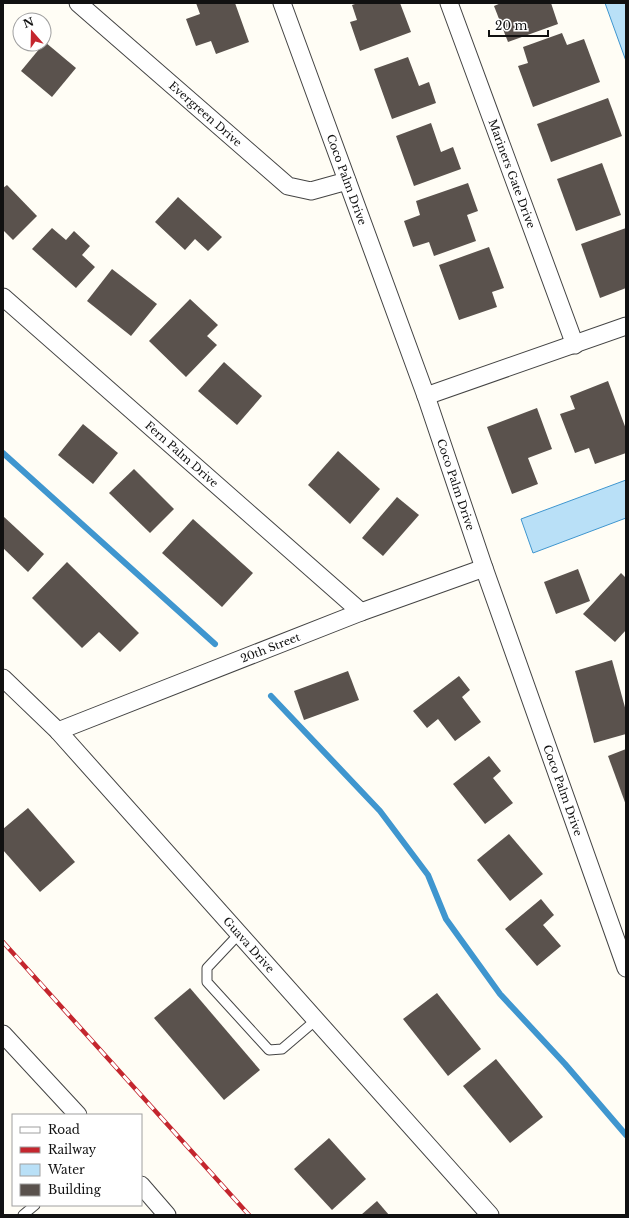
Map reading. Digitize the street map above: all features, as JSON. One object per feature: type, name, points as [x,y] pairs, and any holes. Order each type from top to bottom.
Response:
[{"type":"street","name":"Evergreen Drive","points":[[78,3],[288,186],[310,191],[347,181]]},
{"type":"street","name":"Coco Palm Drive","points":[[282,3],[426,396],[484,568],[626,968]]},
{"type":"street","name":"Mariners Gate Drive","points":[[449,3],[575,345]]},
{"type":"street","name":"Fern Palm Drive","points":[[3,297],[361,612]]},
{"type":"street","points":[[426,396],[626,326]]},
{"type":"street","name":"20th Street","points":[[58,731],[361,612],[484,568]]},
{"type":"street","name":"Guava Drive","points":[[3,678],[58,731],[490,1215]]},
{"type":"street","points":[[3,1034],[77,1114]]},
{"type":"street","points":[[142,1187],[167,1215]]},
{"type":"lane","points":[[239,934],[207,968],[207,982],[269,1050],[282,1049],[316,1020]]},
{"type":"lane","points":[[23,1215],[34,1206]]},
{"type":"water","points":[[605,3],[626,3],[626,61]]},
{"type":"water","points":[[626,480],[626,518],[533,553],[521,519]]},
{"type":"building","points":[[196,3],[235,3],[249,42],[216,54],[211,41],[196,46],[186,19],[200,14]]},
{"type":"building","points":[[358,3],[400,3],[411,32],[360,51],[350,22],[357,20],[352,5]]},
{"type":"building","points":[[501,3],[551,3],[558,24],[508,42],[494,6]]},
{"type":"building","points":[[562,33],[567,45],[584,39],[600,82],[533,107],[518,66],[528,63],[523,47]]},
{"type":"building","points":[[52,48],[76,68],[52,97],[21,71],[37,52],[52,52]]},
{"type":"building","points":[[408,57],[419,86],[429,82],[436,103],[392,119],[374,69]]},
{"type":"building","points":[[608,98],[622,136],[551,162],[537,124]]},
{"type":"building","points":[[431,123],[441,152],[453,147],[461,169],[414,186],[396,136]]},
{"type":"building","points":[[602,163],[621,215],[576,231],[557,179]]},
{"type":"building","points":[[468,183],[478,211],[467,215],[476,241],[434,256],[429,242],[413,247],[404,221],[420,215],[416,201]]},
{"type":"building","points":[[7,185],[37,216],[13,240],[3,230],[3,188]]},
{"type":"building","points":[[178,197],[222,237],[208,251],[195,239],[185,250],[155,222]]},
{"type":"building","points":[[52,228],[66,240],[74,231],[90,246],[82,255],[95,267],[76,288],[32,249]]},
{"type":"building","points":[[626,228],[626,288],[600,298],[581,244]]},
{"type":"building","points":[[489,247],[504,288],[492,292],[497,307],[459,320],[439,265]]},
{"type":"building","points":[[112,269],[157,304],[131,336],[87,301]]},
{"type":"building","points":[[190,299],[218,325],[207,336],[217,345],[186,377],[149,341]]},
{"type":"building","points":[[224,362],[262,396],[237,425],[198,391]]},
{"type":"building","points":[[608,381],[626,429],[626,453],[595,464],[589,448],[575,453],[560,414],[575,409],[570,396]]},
{"type":"building","points":[[537,408],[552,449],[528,458],[538,484],[512,494],[487,427]]},
{"type":"building","points":[[83,424],[118,453],[93,484],[58,455]]},
{"type":"building","points":[[338,451],[380,489],[350,524],[308,485]]},
{"type":"building","points":[[134,469],[174,509],[150,533],[109,493]]},
{"type":"building","points":[[397,497],[419,515],[383,556],[362,538]]},
{"type":"building","points":[[3,516],[44,554],[28,572],[3,548]]},
{"type":"building","points":[[193,519],[253,573],[222,607],[162,553]]},
{"type":"building","points":[[67,562],[139,633],[120,652],[99,632],[82,648],[32,598]]},
{"type":"building","points":[[578,569],[590,601],[556,614],[544,582]]},
{"type":"building","points":[[621,573],[625,577],[626,576],[626,630],[615,642],[583,614]]},
{"type":"building","points":[[612,660],[626,711],[626,734],[594,743],[575,671]]},
{"type":"building","points":[[348,671],[359,700],[304,720],[294,691]]},
{"type":"building","points":[[459,676],[470,690],[462,697],[481,722],[455,741],[438,719],[427,728],[413,711]]},
{"type":"building","points":[[626,749],[626,805],[608,756]]},
{"type":"building","points":[[489,756],[501,771],[493,778],[513,803],[485,824],[453,784]]},
{"type":"building","points":[[28,808],[75,862],[40,892],[3,850],[3,829]]},
{"type":"building","points":[[509,834],[543,874],[510,901],[477,860]]},
{"type":"building","points":[[541,899],[554,915],[543,925],[561,946],[537,966],[505,929]]},
{"type":"building","points":[[190,988],[260,1070],[224,1100],[154,1018]]},
{"type":"building","points":[[437,993],[481,1049],[448,1076],[403,1019]]},
{"type":"building","points":[[496,1059],[543,1117],[510,1143],[463,1086]]},
{"type":"building","points":[[329,1138],[366,1179],[332,1210],[294,1169]]},
{"type":"building","points":[[377,1201],[389,1215],[361,1215]]},
{"type":"waterway","points":[[3,453],[215,644]]},
{"type":"waterway","points":[[271,696],[380,811],[428,875],[446,919],[500,994],[565,1064],[626,1135]]},
{"type":"railway","points":[[3,942],[249,1215]]}]
